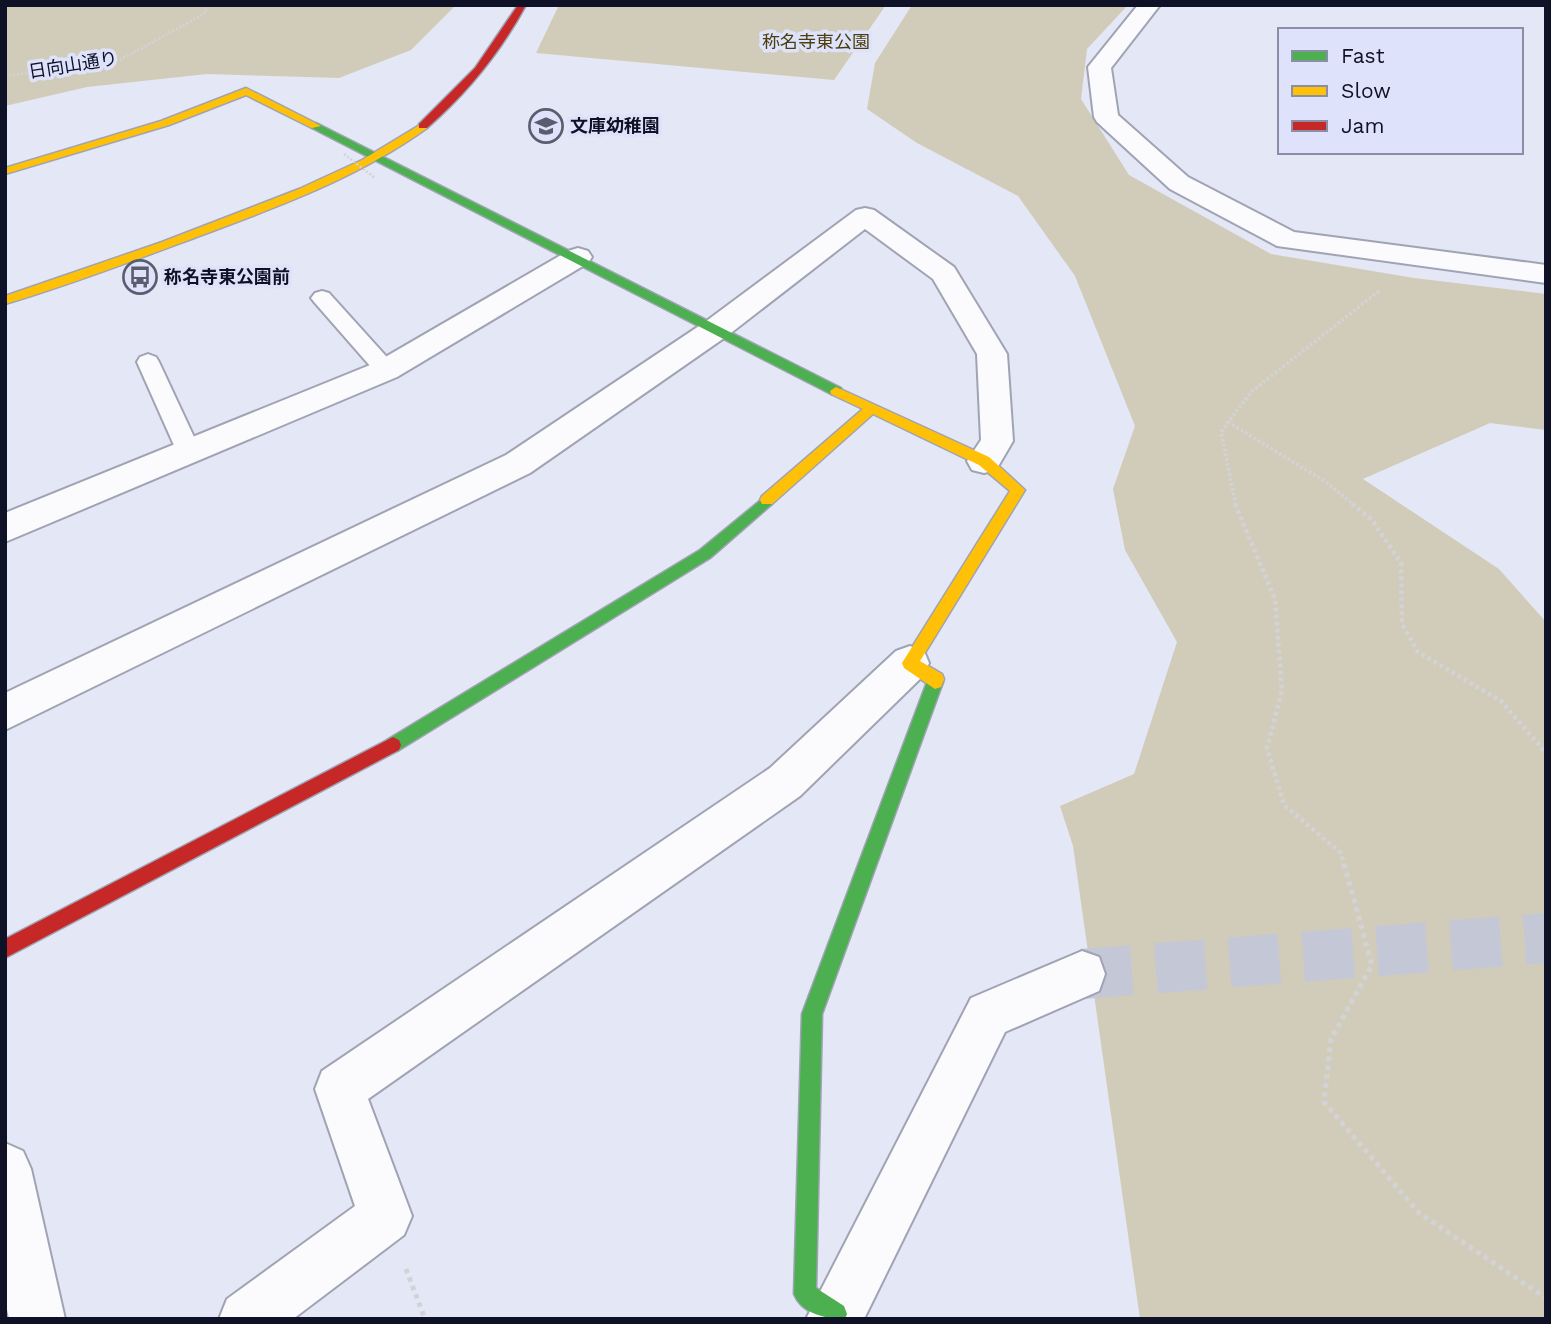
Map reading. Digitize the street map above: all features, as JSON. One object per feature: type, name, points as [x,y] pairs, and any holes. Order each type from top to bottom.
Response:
[{"type":"street","points":[[5,300],[220,226],[324,183],[376,156],[437,114],[477,71],[522,5]]},
{"type":"street","points":[[1150,5],[1099,67],[1106,117],[1179,183],[1287,240],[1546,274]]},
{"type":"street","points":[[5,171],[165,123],[246,91],[578,257],[871,410],[984,461],[1018,490],[910,663],[785,782],[340,1090],[385,1216],[247,1319]]},
{"type":"street","points":[[5,712],[518,464],[716,329],[866,216],[944,272],[992,354],[997,442],[984,461]]},
{"type":"street","points":[[5,528],[386,370],[578,257]]},
{"type":"street","points":[[5,949],[391,747],[705,554],[871,410]]},
{"type":"street","points":[[910,663],[936,679],[812,1014],[805,1294],[835,1317],[988,1015],[1082,974]]},
{"type":"street","points":[[5,1169],[37,1319]]},
{"type":"lane","points":[[323,298],[386,370]]},
{"type":"lane","points":[[148,362],[189,452]]},
{"type":"path","name":"日向山通り","points":[[5,76],[120,60],[204,14],[208,5]]},
{"type":"path","points":[[344,154],[375,178]]},
{"type":"path","points":[[1417,258],[1351,316],[1251,392],[1221,432],[1233,499],[1275,599],[1282,690],[1267,748],[1284,805],[1341,853],[1373,965],[1331,1039],[1324,1102],[1419,1213],[1546,1298]]},
{"type":"path","points":[[1228,422],[1325,482],[1372,520],[1401,563],[1402,624],[1418,652],[1501,701],[1546,753]]},
{"type":"green space","points":[[5,5],[456,5],[411,50],[339,78],[207,74],[87,87],[5,106]]},
{"type":"green space","name":"称名寺東公園","points":[[559,5],[886,5],[834,80],[536,53]]},
{"type":"green space","points":[[912,5],[1128,5],[1087,49],[1081,99],[1129,175],[1271,254],[1414,278],[1546,294],[1546,430],[1490,423],[1363,479],[1499,569],[1546,622],[1546,1319],[1140,1319],[1073,846],[1060,806],[1134,774],[1177,642],[1125,550],[1113,489],[1135,426],[1075,276],[1018,196],[917,143],[867,109],[875,63]]},
{"type":"tunnel","points":[[1082,974],[1546,938]]},
{"type":"traffic: fast","points":[[316,126],[836,391]]},
{"type":"traffic: fast","points":[[393,745],[705,554],[767,500]]},
{"type":"traffic: fast","points":[[836,1314],[805,1294],[812,1014],[935,682]]},
{"type":"traffic: slow","points":[[5,171],[165,123],[246,91],[316,126]]},
{"type":"traffic: slow","points":[[5,300],[229,221],[303,191],[345,173],[423,126]]},
{"type":"traffic: slow","points":[[836,391],[984,461],[1018,490],[910,663],[936,679],[935,682]]},
{"type":"traffic: slow","points":[[767,500],[871,409]]},
{"type":"traffic: jam","points":[[423,126],[478,70],[502,39],[522,5]]},
{"type":"traffic: jam","points":[[5,949],[393,745]]},
{"type":"place","name":"文庫幼稚園","points":[[546,126]]},
{"type":"place","name":"称名寺東公園前","points":[[140,277]]}]
